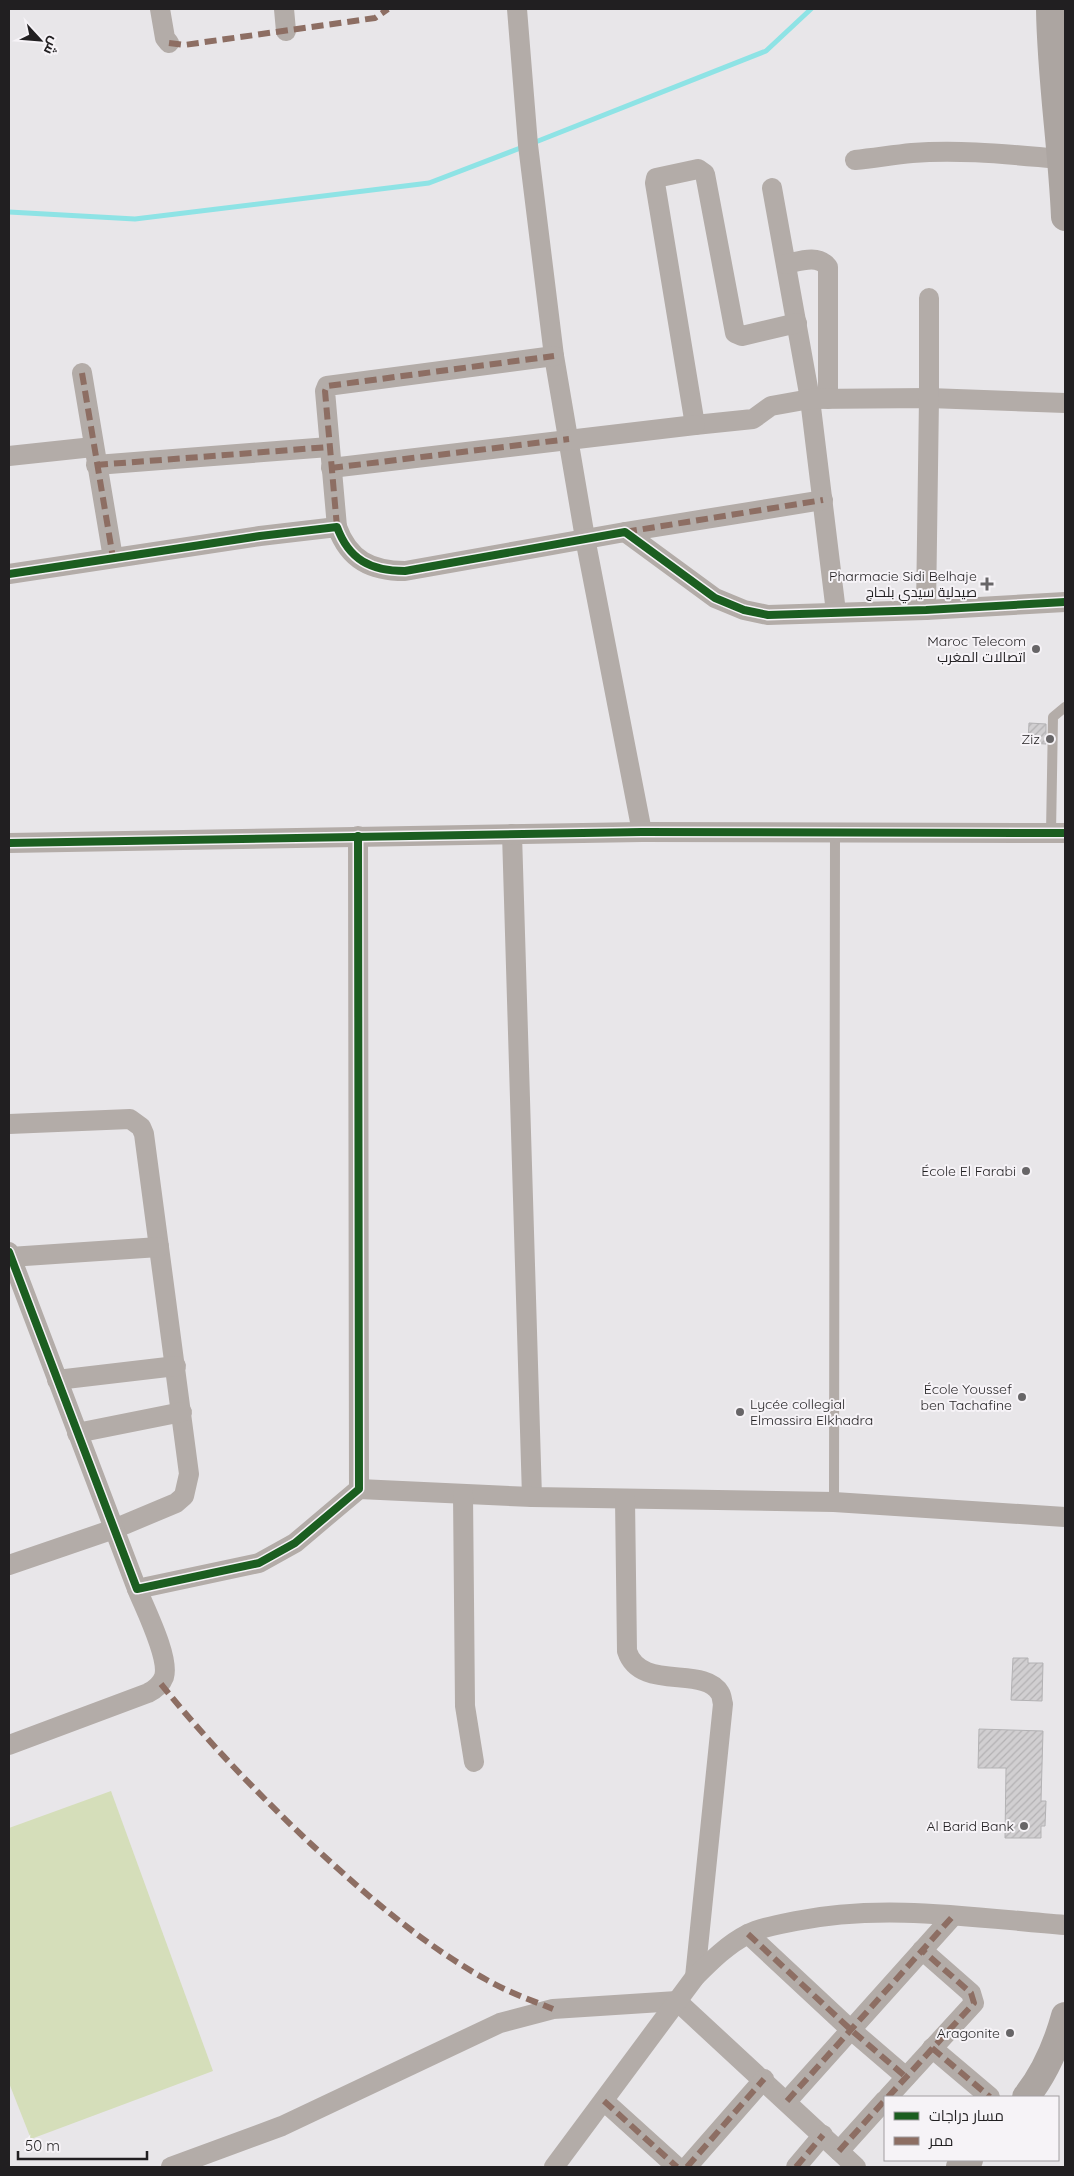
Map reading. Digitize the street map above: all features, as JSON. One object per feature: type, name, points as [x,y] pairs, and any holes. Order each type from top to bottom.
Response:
[{"type":"main road","points":[[1050,9],[1050,60],[1062,159],[1065,217]]},
{"type":"main road","points":[[1027,2096],[1036,2085],[1058,2041],[1065,2016]]},
{"type":"street","points":[[160,9],[164,38],[168,43]]},
{"type":"street","points":[[284,9],[286,31]]},
{"type":"street","points":[[517,9],[528,145],[554,356],[586,538],[642,832]]},
{"type":"street","points":[[855,160],[913,153],[1008,154],[1062,159]]},
{"type":"street","points":[[695,425],[655,183],[656,178],[698,169],[705,174],[735,333],[742,336],[797,322]]},
{"type":"street","points":[[772,188],[797,322],[819,399]]},
{"type":"street","points":[[786,264],[815,259],[825,262],[828,267],[819,399],[823,500],[836,612]]},
{"type":"street","points":[[926,610],[929,298]]},
{"type":"street","points":[[554,356],[329,384],[324,391],[337,527],[342,541],[352,554],[378,569],[405,572],[586,538],[823,500]]},
{"type":"street","points":[[82,373],[113,558]]},
{"type":"street","points":[[331,468],[753,419],[772,406],[819,399],[929,398],[1065,403]]},
{"type":"street","points":[[9,456],[95,456],[329,447]]},
{"type":"street","points":[[9,574],[260,536],[337,527]]},
{"type":"street","points":[[625,532],[715,598],[736,607],[768,615],[926,610],[1065,602]]},
{"type":"street","points":[[9,843],[642,832],[1058,833]]},
{"type":"street","points":[[512,834],[532,1497]]},
{"type":"street","points":[[358,836],[359,1489]]},
{"type":"street","points":[[9,1124],[122,1118],[135,1122],[144,1134],[189,1474],[184,1496],[176,1504],[114,1529],[9,1565]]},
{"type":"street","points":[[9,1744],[148,1693],[161,1684],[164,1677],[165,1662],[10,1254],[159,1247]]},
{"type":"street","points":[[57,1380],[176,1366]]},
{"type":"street","points":[[77,1433],[182,1412]]},
{"type":"street","points":[[138,1589],[259,1563],[295,1543],[359,1489],[532,1497],[834,1502],[1065,1517]]},
{"type":"street","points":[[463,1494],[465,1706],[474,1762]]},
{"type":"street","points":[[624,1499],[627,1651],[630,1660],[645,1672],[711,1685],[720,1693],[723,1704],[695,1977]]},
{"type":"street","points":[[554,2167],[695,1977],[717,1955],[748,1934],[781,1924],[846,1913],[882,1912],[1065,1925]]},
{"type":"street","points":[[787,2101],[953,1916]]},
{"type":"street","points":[[748,1934],[850,2029],[906,2077]]},
{"type":"street","points":[[889,2096],[970,2008],[974,1999],[971,1993],[922,1950]]},
{"type":"street","points":[[171,2167],[282,2126],[500,2023],[553,2010],[677,2000],[764,2079],[856,2167]]},
{"type":"street","points":[[932,2048],[989,2096]]},
{"type":"street","points":[[687,2167],[764,2079]]},
{"type":"street","points":[[604,2101],[678,2167]]},
{"type":"street","points":[[839,2151],[884,2101]]},
{"type":"street","points":[[796,2167],[823,2135]]},
{"type":"lane","points":[[1058,833],[1053,717],[1065,707]]},
{"type":"lane","points":[[834,1502],[835,831]]},
{"type":"green space","points":[[111,1791],[213,2071],[31,2139],[9,2083],[9,1828]]},
{"type":"building","points":[[1029,723],[1046,724],[1046,744],[1028,743]]},
{"type":"building","points":[[1013,1658],[1028,1658],[1028,1663],[1043,1663],[1042,1701],[1011,1700]]},
{"type":"building","points":[[979,1729],[1043,1731],[1041,1801],[1046,1801],[1045,1826],[1041,1826],[1041,1838],[1005,1838],[1006,1768],[978,1768]]},
{"type":"waterway","points":[[533,143],[766,51],[811,9]]},
{"type":"waterway","points":[[9,212],[135,219],[429,183],[523,147]]},
{"type":"marked path","points":[[169,43],[184,45],[375,18],[388,9]]},
{"type":"marked path","points":[[337,527],[325,391],[327,386],[554,356]]},
{"type":"marked path","points":[[82,373],[113,558]]},
{"type":"marked path","points":[[331,468],[569,439]]},
{"type":"marked path","points":[[96,465],[329,447]]},
{"type":"marked path","points":[[625,532],[823,500]]},
{"type":"marked path","points":[[161,1684],[196,1726],[252,1786],[311,1844],[395,1918],[440,1951],[487,1980],[553,2009]]},
{"type":"marked path","points":[[787,2101],[953,1916]]},
{"type":"marked path","points":[[748,1934],[850,2029],[906,2077]]},
{"type":"marked path","points":[[889,2096],[974,2003],[971,1993],[922,1950]]},
{"type":"marked path","points":[[932,2048],[989,2096]]},
{"type":"marked path","points":[[687,2167],[764,2079]]},
{"type":"marked path","points":[[604,2101],[677,2167]]},
{"type":"marked path","points":[[839,2151],[884,2101]]},
{"type":"marked path","points":[[796,2167],[823,2135]]},
{"type":"cycle path","points":[[9,574],[260,536],[337,527],[348,548],[363,561],[382,569],[405,571],[625,532],[715,598],[744,610],[768,615],[926,610],[1065,602]]},
{"type":"cycle path","points":[[9,843],[642,832],[1065,833]]},
{"type":"cycle path","points":[[9,1252],[137,1589],[259,1563],[295,1543],[359,1489],[358,836]]},
{"type":"place","name":"Pharmacie Sidi Belhaje صيدلية سيدي بلحاج","points":[[987,584]]},
{"type":"place","name":"Maroc Telecom اتصالات المغرب","points":[[1036,649]]},
{"type":"place","name":"Ziz","points":[[1050,739]]},
{"type":"place","name":"École El Farabi","points":[[1026,1171]]},
{"type":"place","name":"École Youssef ben Tachafine","points":[[1022,1397]]},
{"type":"place","name":"Lycée collegial Elmassira Elkhadra","points":[[740,1412]]},
{"type":"place","name":"Al Barid Bank","points":[[1024,1826]]},
{"type":"place","name":"Aragonite","points":[[1010,2033]]}]
